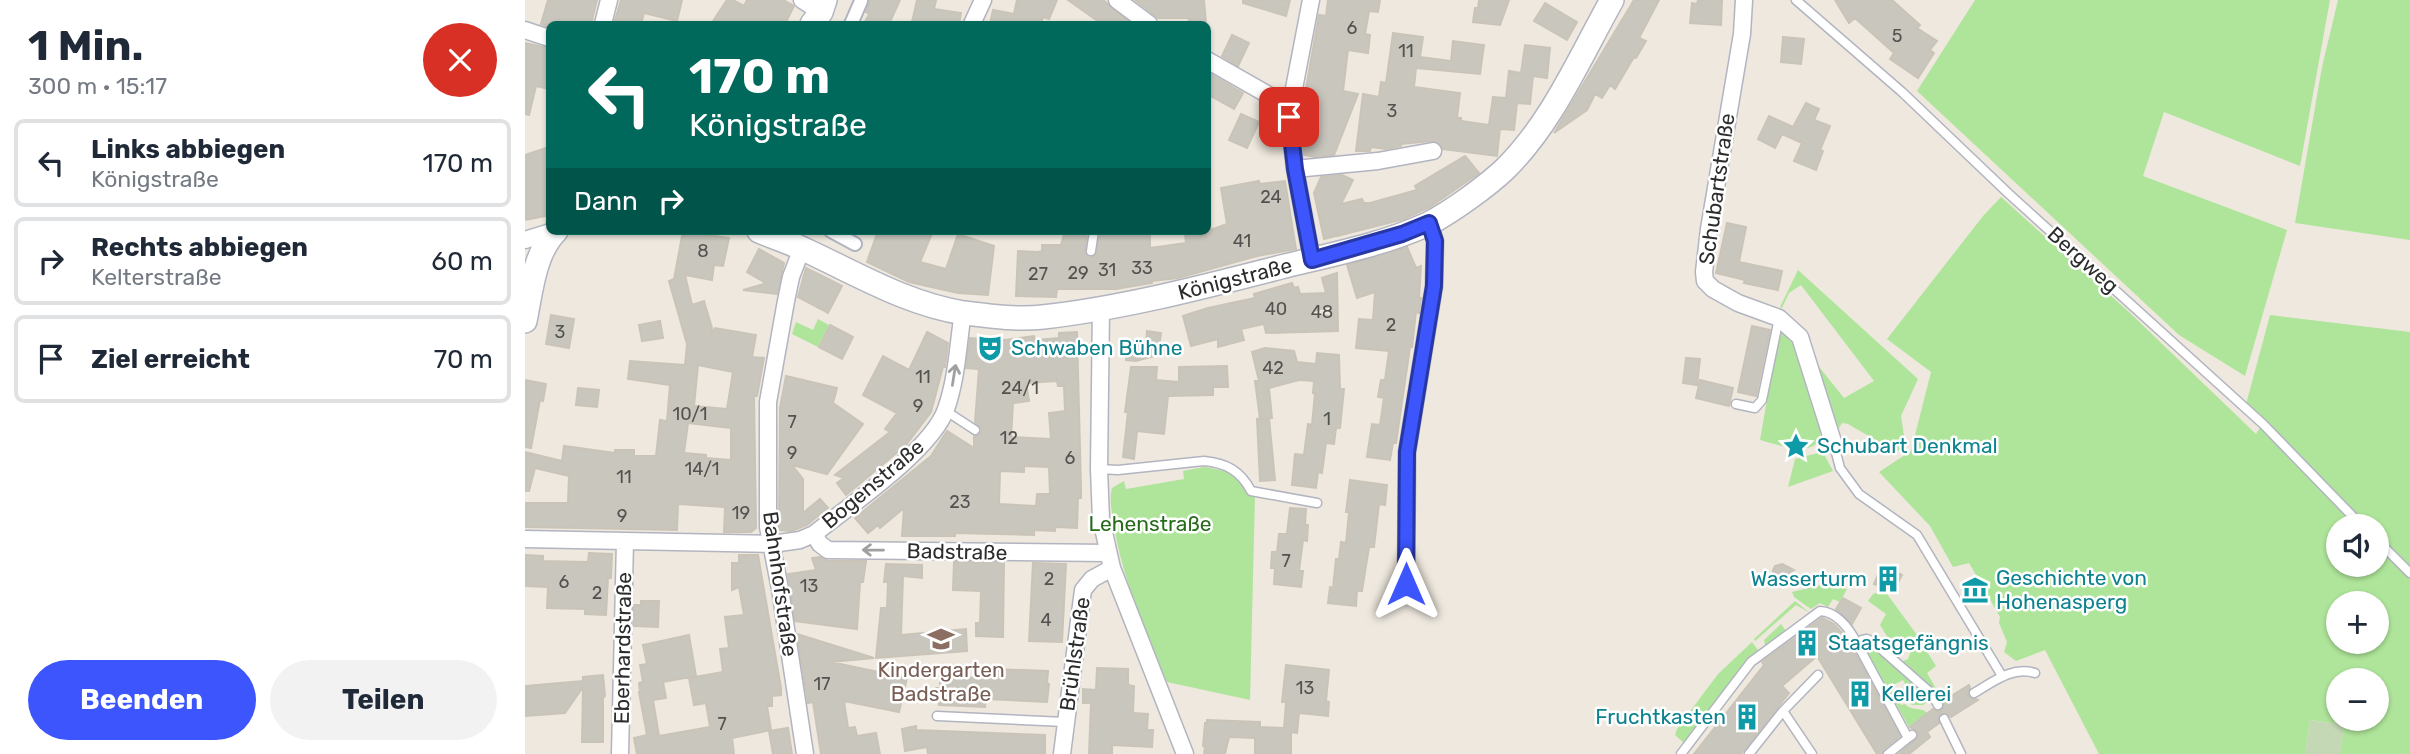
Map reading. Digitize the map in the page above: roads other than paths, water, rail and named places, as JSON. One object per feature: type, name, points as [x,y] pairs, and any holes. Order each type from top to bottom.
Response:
[{"type":"main road","name":"Königstraße","points":[[769,235],[909,299],[963,313],[1041,318],[1171,294],[1312,260],[1402,234],[1429,223],[1482,188],[1505,169],[1551,110],[1612,0]]},
{"type":"main road","points":[[525,321],[537,267],[544,248],[553,235]]},
{"type":"street","points":[[604,21],[608,0]]},
{"type":"street","points":[[973,21],[983,0]]},
{"type":"street","points":[[1117,0],[1145,21]]},
{"type":"street","points":[[1287,110],[1293,99],[1311,0]]},
{"type":"street","name":"Schubartstraße","points":[[1744,0],[1742,34],[1713,199],[1705,281],[1713,289],[1738,303],[1779,318],[1800,337],[1834,445]]},
{"type":"street","points":[[852,21],[862,2]]},
{"type":"street","points":[[525,30],[546,37]]},
{"type":"street","points":[[1211,62],[1279,101],[1287,110],[1312,260]]},
{"type":"street","points":[[1295,169],[1378,161],[1433,151]]},
{"type":"street","points":[[1406,584],[1407,452],[1434,286],[1435,241],[1429,223]]},
{"type":"street","points":[[525,240],[546,234]]},
{"type":"street","points":[[838,235],[855,244]]},
{"type":"street","name":"Bahnhofstraße","points":[[802,248],[789,289],[768,402],[768,527],[805,754]]},
{"type":"street","points":[[1101,307],[1101,519],[1110,560],[1185,754]]},
{"type":"street","name":"Bogenstraße","points":[[772,544],[800,540],[814,534],[921,447],[946,411],[953,383],[963,313]]},
{"type":"street","name":"Badstraße","points":[[814,534],[828,550],[1110,560]]},
{"type":"street","points":[[525,539],[772,544]]},
{"type":"street","name":"Eberhardstraße","points":[[620,754],[625,541]]},
{"type":"street","name":"Brühlstraße","points":[[1062,754],[1083,590],[1110,560]]},
{"type":"lane","name":"Bergweg","points":[[1796,0],[1902,92],[2009,194],[2263,424],[2350,514]]},
{"type":"lane","points":[[1091,251],[1093,235]]},
{"type":"lane","points":[[1735,404],[1755,408],[1762,400],[1779,318]]},
{"type":"lane","points":[[946,411],[975,430]]},
{"type":"lane","points":[[1834,445],[1840,468],[1860,494],[1917,535],[2000,678]]},
{"type":"lane","points":[[1099,469],[1118,470],[1216,462],[1241,474],[1251,491],[1317,503]]},
{"type":"lane","points":[[2389,552],[2410,573]]},
{"type":"lane","points":[[1681,754],[1751,662],[1819,611],[1824,611],[1849,627],[1910,736],[1888,754]]},
{"type":"lane","points":[[1859,647],[1864,639],[1872,641],[1931,694],[1938,705]]},
{"type":"lane","points":[[1974,693],[2007,673],[2027,670],[2035,673]]},
{"type":"lane","points":[[1749,754],[1783,711],[1818,675]]},
{"type":"lane","points":[[1783,711],[1812,754]]},
{"type":"lane","points":[[937,716],[1065,722]]},
{"type":"lane","points":[[1944,719],[1961,754]]},
{"type":"place","name":"Schwaben Bühne","points":[[990,348]]},
{"type":"place","name":"Schubart Denkmal","points":[[1796,446]]},
{"type":"place","name":"Wasserturm","points":[[1888,579]]},
{"type":"place","name":"Geschichte von Hohenasperg","points":[[1975,590]]},
{"type":"place","name":"Kindergarten Badstraße","points":[[941,639]]},
{"type":"place","name":"Staatsgefängnis","points":[[1807,643]]},
{"type":"place","name":"Kellerei","points":[[1860,694]]},
{"type":"place","name":"Fruchtkasten","points":[[1747,717]]},
{"type":"park label","name":"Lehenstraße","points":[[1150,524]]}]
